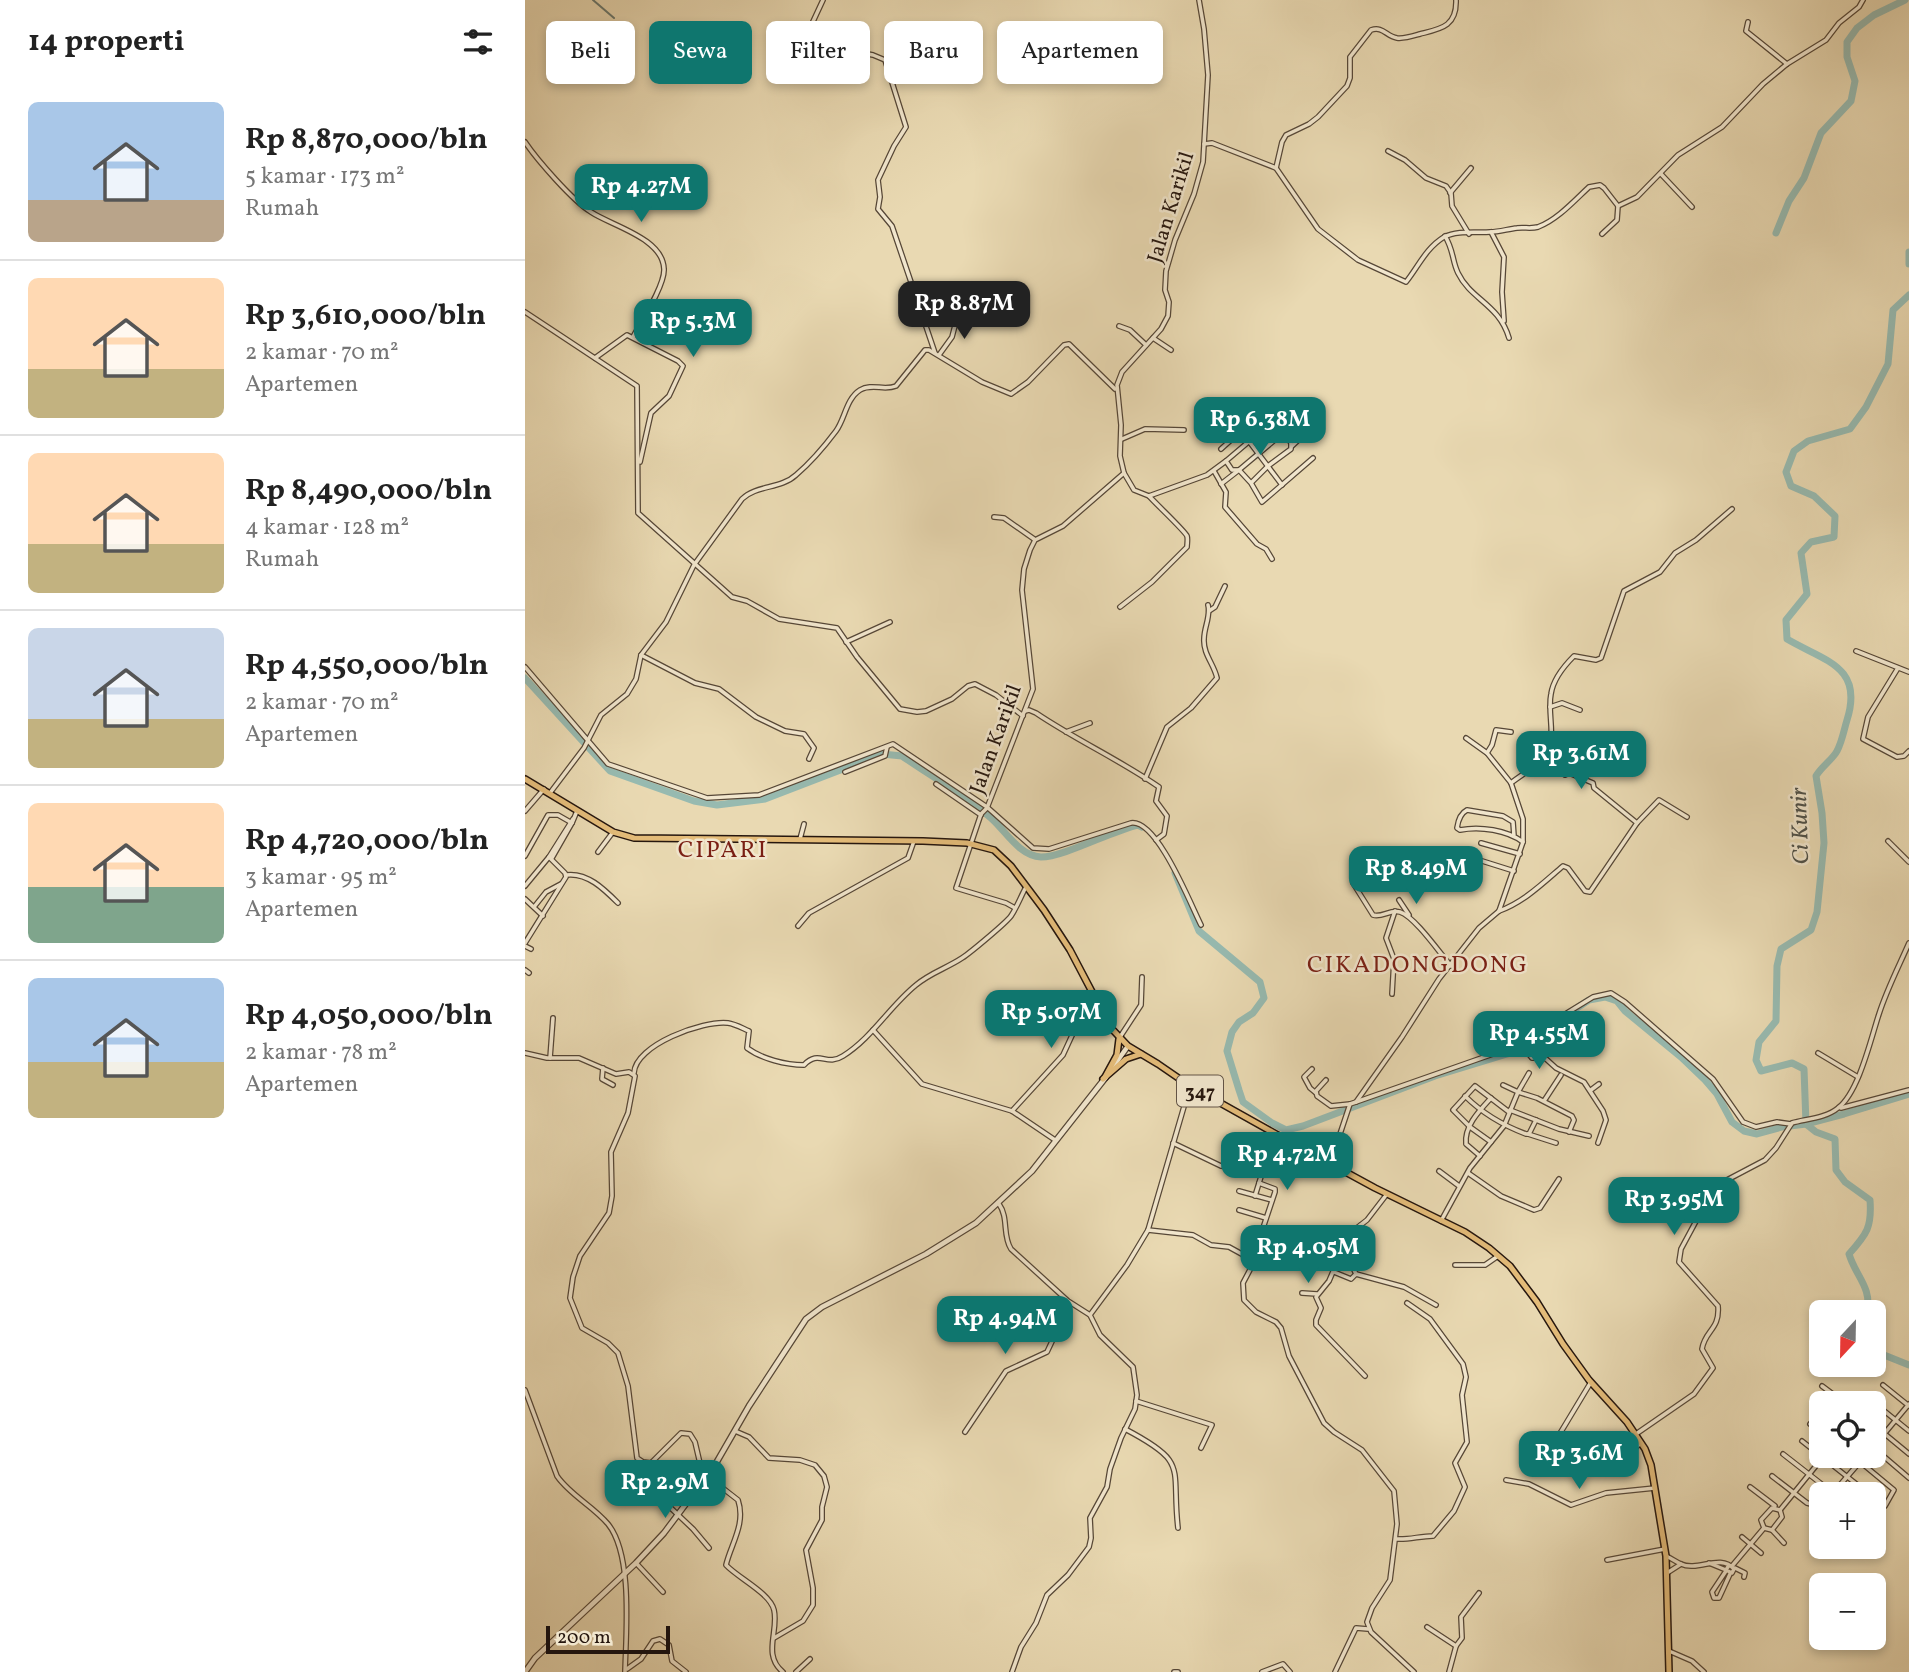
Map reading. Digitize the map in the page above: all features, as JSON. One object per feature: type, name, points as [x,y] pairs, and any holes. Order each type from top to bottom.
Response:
[{"type":"main road","name":"347","points":[[525,779],[613,832],[646,839],[914,841],[985,846],[1002,856],[1070,950],[1119,1039],[1190,1086],[1329,1164],[1477,1238],[1510,1266],[1591,1382],[1636,1434],[1651,1465],[1667,1573],[1669,1672]]},
{"type":"main road","points":[[1103,1079],[1117,1055],[1119,1039]]},
{"type":"main road","points":[[1103,1079],[1123,1061],[1141,1054]]},
{"type":"street","points":[[823,0],[810,28],[811,35],[831,47],[878,56],[888,63],[906,127],[878,180],[878,209],[892,226],[937,354]]},
{"type":"street","name":"Jalan Karikil","points":[[1116,390],[1122,372],[1153,339],[1168,316],[1166,271],[1203,162],[1208,75],[1199,0]]},
{"type":"street","points":[[1276,167],[1286,135],[1318,117],[1347,86],[1350,78],[1350,57],[1371,30],[1379,29],[1399,39],[1439,31],[1450,22],[1456,0]]},
{"type":"street","points":[[1618,205],[1637,197],[1678,156],[1722,127],[1763,84],[1787,64],[1826,40],[1863,0]]},
{"type":"street","points":[[1748,22],[1747,31],[1787,64]]},
{"type":"street","points":[[525,142],[536,159],[589,212],[644,239],[654,248],[663,263],[665,270],[660,286],[633,337]]},
{"type":"street","points":[[1204,144],[1212,143],[1276,167],[1317,228],[1358,260],[1404,282],[1408,281],[1428,250],[1445,236],[1534,228],[1542,225],[1593,186],[1604,187],[1618,205],[1617,220],[1602,234]]},
{"type":"street","points":[[1388,151],[1403,159],[1426,178],[1446,186],[1452,205],[1469,234]]},
{"type":"street","points":[[1450,193],[1471,168]]},
{"type":"street","points":[[1661,174],[1692,207]]},
{"type":"street","points":[[1491,232],[1504,257],[1502,292],[1509,338]]},
{"type":"street","points":[[1445,236],[1452,248],[1459,275],[1474,293],[1496,311],[1506,328]]},
{"type":"street","points":[[525,312],[638,387],[638,513],[732,597],[747,601],[779,619],[835,627],[900,709],[926,711],[975,684],[1024,713],[1029,710],[1036,713],[1125,764],[1160,788],[1156,801],[1167,816],[1164,834],[1156,840]]},
{"type":"street","points":[[937,354],[952,337],[958,314]]},
{"type":"street","points":[[1119,326],[1130,330],[1146,345]]},
{"type":"street","points":[[594,359],[624,337],[633,337],[678,360],[683,366],[669,396],[651,413],[638,467]]},
{"type":"street","points":[[1153,339],[1171,350]]},
{"type":"street","points":[[525,810],[547,791],[584,748],[601,715],[627,694],[636,679],[641,655],[666,622],[695,564],[746,495],[775,486],[796,475],[836,432],[855,394],[870,386],[896,386],[925,350],[937,354],[982,382],[1011,394],[1028,382],[1064,345],[1069,344],[1116,390],[1122,439],[1120,456],[1124,473],[1134,490],[1149,496],[1182,528],[1187,537],[1187,547],[1152,582],[1120,607]]},
{"type":"street","points":[[1255,404],[1292,446]]},
{"type":"street","points":[[1221,449],[1261,413]]},
{"type":"street","points":[[1149,496],[1214,471],[1272,421]]},
{"type":"street","points":[[1217,433],[1229,422],[1242,432],[1282,485]]},
{"type":"street","points":[[1122,439],[1145,429],[1184,430]]},
{"type":"street","points":[[1251,483],[1308,430]]},
{"type":"street","points":[[1221,484],[1283,433]]},
{"type":"street","points":[[1226,461],[1232,470],[1239,470],[1251,483],[1262,502],[1313,458]]},
{"type":"street","points":[[1214,471],[1226,492],[1225,507],[1257,544],[1268,551],[1272,559]]},
{"type":"street","points":[[994,517],[1004,518],[1035,540],[1063,526],[1124,473]]},
{"type":"street","points":[[1511,783],[1539,763],[1546,754],[1550,743],[1552,690],[1559,674],[1577,655],[1596,660],[1601,658],[1625,591],[1660,572],[1675,553],[1696,540],[1732,509]]},
{"type":"street","name":"Jalan Karikil","points":[[987,807],[1034,683],[1022,585],[1027,559],[1035,540]]},
{"type":"street","points":[[1209,611],[1215,607],[1225,586]]},
{"type":"street","points":[[1145,779],[1167,727],[1191,708],[1217,679],[1215,668],[1205,651],[1208,605]]},
{"type":"street","points":[[846,642],[890,622]]},
{"type":"street","points":[[1856,651],[1909,672]]},
{"type":"street","points":[[641,655],[695,683],[719,689],[756,717],[785,731],[804,734],[814,748],[809,759]]},
{"type":"street","points":[[525,667],[610,765],[710,799],[758,794],[893,744],[987,807],[1035,849],[1049,849],[1135,822],[1143,824],[1156,840],[1201,925]]},
{"type":"street","points":[[1898,668],[1870,714],[1863,739],[1897,757],[1905,756],[1909,751]]},
{"type":"street","points":[[1550,707],[1562,703],[1580,710]]},
{"type":"street","points":[[1066,732],[1090,723]]},
{"type":"street","points":[[1487,753],[1496,730],[1511,732]]},
{"type":"street","points":[[1467,738],[1487,753],[1511,783],[1523,819],[1524,842],[1499,911]]},
{"type":"street","points":[[845,772],[886,754],[887,747]]},
{"type":"street","points":[[1546,754],[1549,763],[1566,775],[1569,773],[1593,784],[1594,788],[1637,823]]},
{"type":"street","points":[[936,784],[981,814]]},
{"type":"street","points":[[1329,1164],[1351,1106],[1402,1037],[1439,979],[1479,928],[1499,911],[1515,905],[1528,893],[1541,887],[1563,866],[1573,874],[1585,891],[1590,892],[1637,823],[1660,800],[1687,817]]},
{"type":"street","points":[[987,807],[981,814],[957,889],[1015,908]]},
{"type":"street","points":[[525,886],[550,858],[577,810]]},
{"type":"street","points":[[1514,835],[1513,822],[1503,816],[1467,810],[1457,828],[1460,830],[1474,827],[1514,835],[1524,842]]},
{"type":"street","points":[[525,856],[548,815],[558,815],[572,821]]},
{"type":"street","points":[[800,841],[804,824]]},
{"type":"street","points":[[598,852],[613,832]]},
{"type":"street","points":[[798,926],[809,913],[908,858],[914,841]]},
{"type":"street","points":[[1888,841],[1909,862]]},
{"type":"street","points":[[1481,843],[1520,854]]},
{"type":"street","points":[[550,858],[566,875]]},
{"type":"street","points":[[1479,860],[1514,871]]},
{"type":"street","points":[[566,875],[572,874],[595,883],[618,903]]},
{"type":"street","points":[[531,949],[525,945],[566,875]]},
{"type":"street","points":[[534,907],[547,892],[563,883]]},
{"type":"street","points":[[1353,883],[1375,916],[1395,911],[1411,917]]},
{"type":"street","points":[[649,1464],[639,1460],[635,1453],[629,1390],[618,1353],[608,1343],[582,1328],[570,1298],[571,1284],[580,1256],[609,1213],[612,1196],[611,1152],[628,1113],[636,1082],[635,1064],[652,1046],[691,1030],[724,1023],[749,1031],[747,1047],[751,1051],[785,1063],[801,1065],[815,1057],[837,1059],[861,1044],[914,986],[965,957],[1006,922],[1026,887]]},
{"type":"street","points":[[525,899],[543,916]]},
{"type":"street","points":[[1399,900],[1451,966]]},
{"type":"street","points":[[1392,994],[1394,959],[1386,938],[1395,911]]},
{"type":"street","points":[[1839,1108],[1858,1077],[1873,1043],[1879,1015],[1893,976],[1909,943]]},
{"type":"street","points":[[1119,1039],[1141,1005],[1142,977]]},
{"type":"street","points":[[1012,1111],[1063,1055],[1092,990]]},
{"type":"street","points":[[1312,1069],[1304,1077],[1310,1088],[1328,1105],[1351,1106],[1521,1044],[1593,997],[1611,993],[1625,1002],[1713,1079],[1743,1122],[1756,1127],[1777,1122],[1791,1125],[1839,1108],[1909,1090]]},
{"type":"street","points":[[549,1058],[553,1018]]},
{"type":"street","points":[[873,1030],[922,1084],[1012,1111],[1057,1142]]},
{"type":"street","points":[[1521,1044],[1532,1058],[1546,1058],[1556,1068],[1581,1080],[1591,1090],[1606,1120],[1598,1143]]},
{"type":"street","points":[[525,1672],[535,1658],[636,1563],[678,1516],[706,1477],[799,1328],[814,1313],[962,1234],[999,1204],[1057,1142],[1128,1046]]},
{"type":"street","points":[[525,1053],[549,1058],[579,1058],[616,1074],[634,1074]]},
{"type":"street","points":[[1818,1053],[1858,1077]]},
{"type":"street","points":[[603,1068],[603,1079],[613,1085]]},
{"type":"street","points":[[1441,1221],[1468,1172],[1504,1126],[1529,1073]]},
{"type":"street","points":[[1544,1101],[1560,1074]]},
{"type":"street","points":[[1316,1093],[1326,1080]]},
{"type":"street","points":[[1591,1090],[1599,1084]]},
{"type":"street","points":[[1503,1085],[1544,1101],[1574,1117],[1569,1132]]},
{"type":"street","points":[[1090,1315],[1127,1265],[1148,1230],[1190,1086]]},
{"type":"street","points":[[1491,1142],[1453,1112],[1475,1086],[1509,1111],[1569,1132],[1590,1136]]},
{"type":"street","points":[[1465,1096],[1504,1126],[1556,1143]]},
{"type":"street","points":[[1480,1156],[1465,1142],[1480,1110],[1491,1098]]},
{"type":"street","points":[[1528,1135],[1536,1120]]},
{"type":"street","points":[[1636,1434],[1694,1394],[1713,1370],[1713,1365],[1702,1349],[1704,1340],[1716,1324],[1718,1306],[1679,1262],[1681,1249],[1695,1219],[1720,1192],[1727,1180],[1765,1160],[1791,1125]]},
{"type":"street","points":[[1241,1136],[1298,1167]]},
{"type":"street","points":[[1255,1196],[1261,1174],[1283,1138]]},
{"type":"street","points":[[1173,1143],[1221,1166]]},
{"type":"street","points":[[1257,1145],[1246,1166],[1261,1174]]},
{"type":"street","points":[[1439,1171],[1459,1186]]},
{"type":"street","points":[[1468,1172],[1501,1196],[1534,1210],[1540,1208],[1559,1179]]},
{"type":"street","points":[[1259,1183],[1275,1189],[1261,1234]]},
{"type":"street","points":[[1239,1191],[1272,1200]]},
{"type":"street","points":[[1365,1376],[1317,1325],[1315,1320],[1321,1308],[1316,1297],[1329,1281],[1346,1239],[1387,1194]]},
{"type":"street","points":[[999,1204],[1005,1213],[1006,1240],[1009,1246],[1070,1303],[1090,1315],[1100,1335],[1133,1367],[1136,1401],[1110,1469],[1107,1488],[1090,1518],[1089,1547],[1068,1575],[1047,1594],[1012,1672]]},
{"type":"street","points":[[1239,1210],[1266,1217]]},
{"type":"street","points":[[1361,1225],[1364,1239],[1353,1268],[1356,1274],[1404,1287],[1436,1305]]},
{"type":"street","points":[[1148,1230],[1193,1235],[1211,1245],[1229,1247],[1249,1258],[1252,1266],[1243,1283],[1244,1300],[1256,1312],[1276,1322],[1281,1328],[1289,1356],[1324,1423],[1335,1434],[1362,1450],[1392,1488],[1397,1521],[1396,1539],[1389,1582],[1368,1617],[1370,1630]]},
{"type":"street","points":[[1455,1265],[1485,1265],[1498,1256]]},
{"type":"street","points":[[1333,1272],[1353,1279],[1356,1274]]},
{"type":"street","points":[[1302,1293],[1317,1294]]},
{"type":"street","points":[[965,1432],[1006,1371],[1047,1352],[1070,1303]]},
{"type":"street","points":[[1396,1539],[1410,1540],[1433,1536],[1454,1511],[1465,1488],[1455,1462],[1467,1442],[1462,1395],[1466,1377],[1463,1362],[1430,1319],[1407,1303]]},
{"type":"street","points":[[1550,1450],[1591,1382]]},
{"type":"street","points":[[1883,1385],[1909,1405],[1886,1432]]},
{"type":"street","points":[[1822,1386],[1829,1391]]},
{"type":"street","points":[[525,1390],[557,1476],[607,1523],[619,1542],[624,1574],[625,1671]]},
{"type":"street","points":[[1136,1401],[1212,1425],[1201,1448]]},
{"type":"street","points":[[1886,1412],[1909,1431]]},
{"type":"street","points":[[1125,1429],[1165,1453],[1173,1463],[1176,1474],[1178,1528]]},
{"type":"street","points":[[735,1431],[749,1437],[769,1458],[800,1460],[815,1465],[820,1469],[826,1483],[822,1521],[806,1550],[813,1588],[813,1605],[803,1621],[774,1638]]},
{"type":"street","points":[[633,1481],[681,1433],[686,1432],[693,1436],[700,1468],[706,1477],[735,1497],[740,1504],[739,1532],[726,1565],[771,1604],[774,1611],[774,1638],[771,1648],[780,1671]]},
{"type":"street","points":[[1886,1434],[1909,1454]]},
{"type":"street","points":[[1802,1441],[1809,1446]]},
{"type":"street","points":[[1616,1464],[1641,1443]]},
{"type":"street","points":[[1783,1454],[1817,1482]]},
{"type":"street","points":[[1886,1458],[1909,1478]]},
{"type":"street","points":[[1784,1543],[1772,1530],[1764,1528],[1762,1518],[1771,1509],[1778,1509],[1815,1468]]},
{"type":"street","points":[[1837,1468],[1854,1482]]},
{"type":"street","points":[[1843,1482],[1855,1468]]},
{"type":"street","points":[[1868,1468],[1885,1482]]},
{"type":"street","points":[[637,1476],[697,1533],[709,1548]]},
{"type":"street","points":[[1772,1476],[1809,1503]]},
{"type":"street","points":[[1506,1480],[1529,1484],[1571,1505],[1603,1493],[1655,1488]]},
{"type":"street","points":[[1886,1483],[1893,1489],[1886,1504]]},
{"type":"street","points":[[1750,1487],[1778,1509],[1781,1520],[1772,1530]]},
{"type":"street","points":[[1730,1570],[1719,1598],[1714,1598],[1712,1592],[1764,1528]]},
{"type":"street","points":[[1742,1537],[1761,1553]]},
{"type":"street","points":[[1607,1560],[1665,1552],[1681,1564]]},
{"type":"street","points":[[636,1563],[663,1592]]},
{"type":"street","points":[[1667,1573],[1681,1564],[1709,1563],[1711,1566],[1730,1570]]},
{"type":"street","points":[[1449,1672],[1456,1646],[1462,1638],[1463,1612],[1479,1593]]},
{"type":"street","points":[[1427,1627],[1456,1646]]},
{"type":"street","points":[[1335,1672],[1356,1628],[1370,1630],[1414,1672]]},
{"type":"street","points":[[625,1671],[641,1659],[653,1642],[660,1639],[669,1645],[672,1661],[686,1672]]},
{"type":"street","points":[[1669,1651],[1692,1661],[1704,1672]]},
{"type":"street","points":[[796,1672],[810,1659]]},
{"type":"street","points":[[1262,1672],[1283,1664],[1290,1672]]},
{"type":"waterway","points":[[593,0],[614,18]]},
{"type":"waterway","points":[[1776,233],[1789,201],[1804,178],[1821,133],[1851,101],[1855,81],[1847,57],[1847,42],[1857,28],[1874,15],[1905,0]]},
{"type":"waterway","name":"Ci Kunir","points":[[1909,252],[1909,264]]},
{"type":"waterway","name":"Ci Kunir","points":[[1868,1300],[1849,1254],[1867,1230],[1870,1200],[1845,1182],[1836,1170],[1835,1139],[1816,1132],[1806,1124],[1804,1069],[1792,1063],[1761,1071],[1756,1060],[1759,1042],[1776,1021],[1777,966],[1781,949],[1811,930],[1817,912],[1824,843],[1816,776],[1839,747],[1851,702],[1850,688],[1845,676],[1837,668],[1787,639],[1786,620],[1807,594],[1801,553],[1811,542],[1834,537],[1835,516],[1814,496],[1791,486],[1786,472],[1794,451],[1808,441],[1850,429],[1866,407],[1888,364],[1893,310],[1909,295]]},
{"type":"waterway","points":[[525,678],[610,771],[694,801],[717,805],[765,799],[882,754],[902,756],[947,786],[981,810],[1013,842],[1033,856],[1051,856],[1127,828],[1138,825],[1142,827]]},
{"type":"waterway","points":[[1175,873],[1199,931],[1260,982],[1264,998],[1253,1013],[1239,1022],[1232,1032],[1227,1051],[1243,1102],[1286,1130],[1435,1076],[1507,1054],[1589,1000],[1605,997],[1617,1001],[1705,1080],[1717,1094],[1732,1122],[1744,1131],[1757,1134],[1806,1124],[1909,1094]]},
{"type":"waterway","name":"Ci Kunir","points":[[1887,1356],[1909,1365]]},
{"type":"district","name":"CIPARI","points":[[723,849]]},
{"type":"district","name":"CIKADONGDONG","points":[[1418,964]]}]
